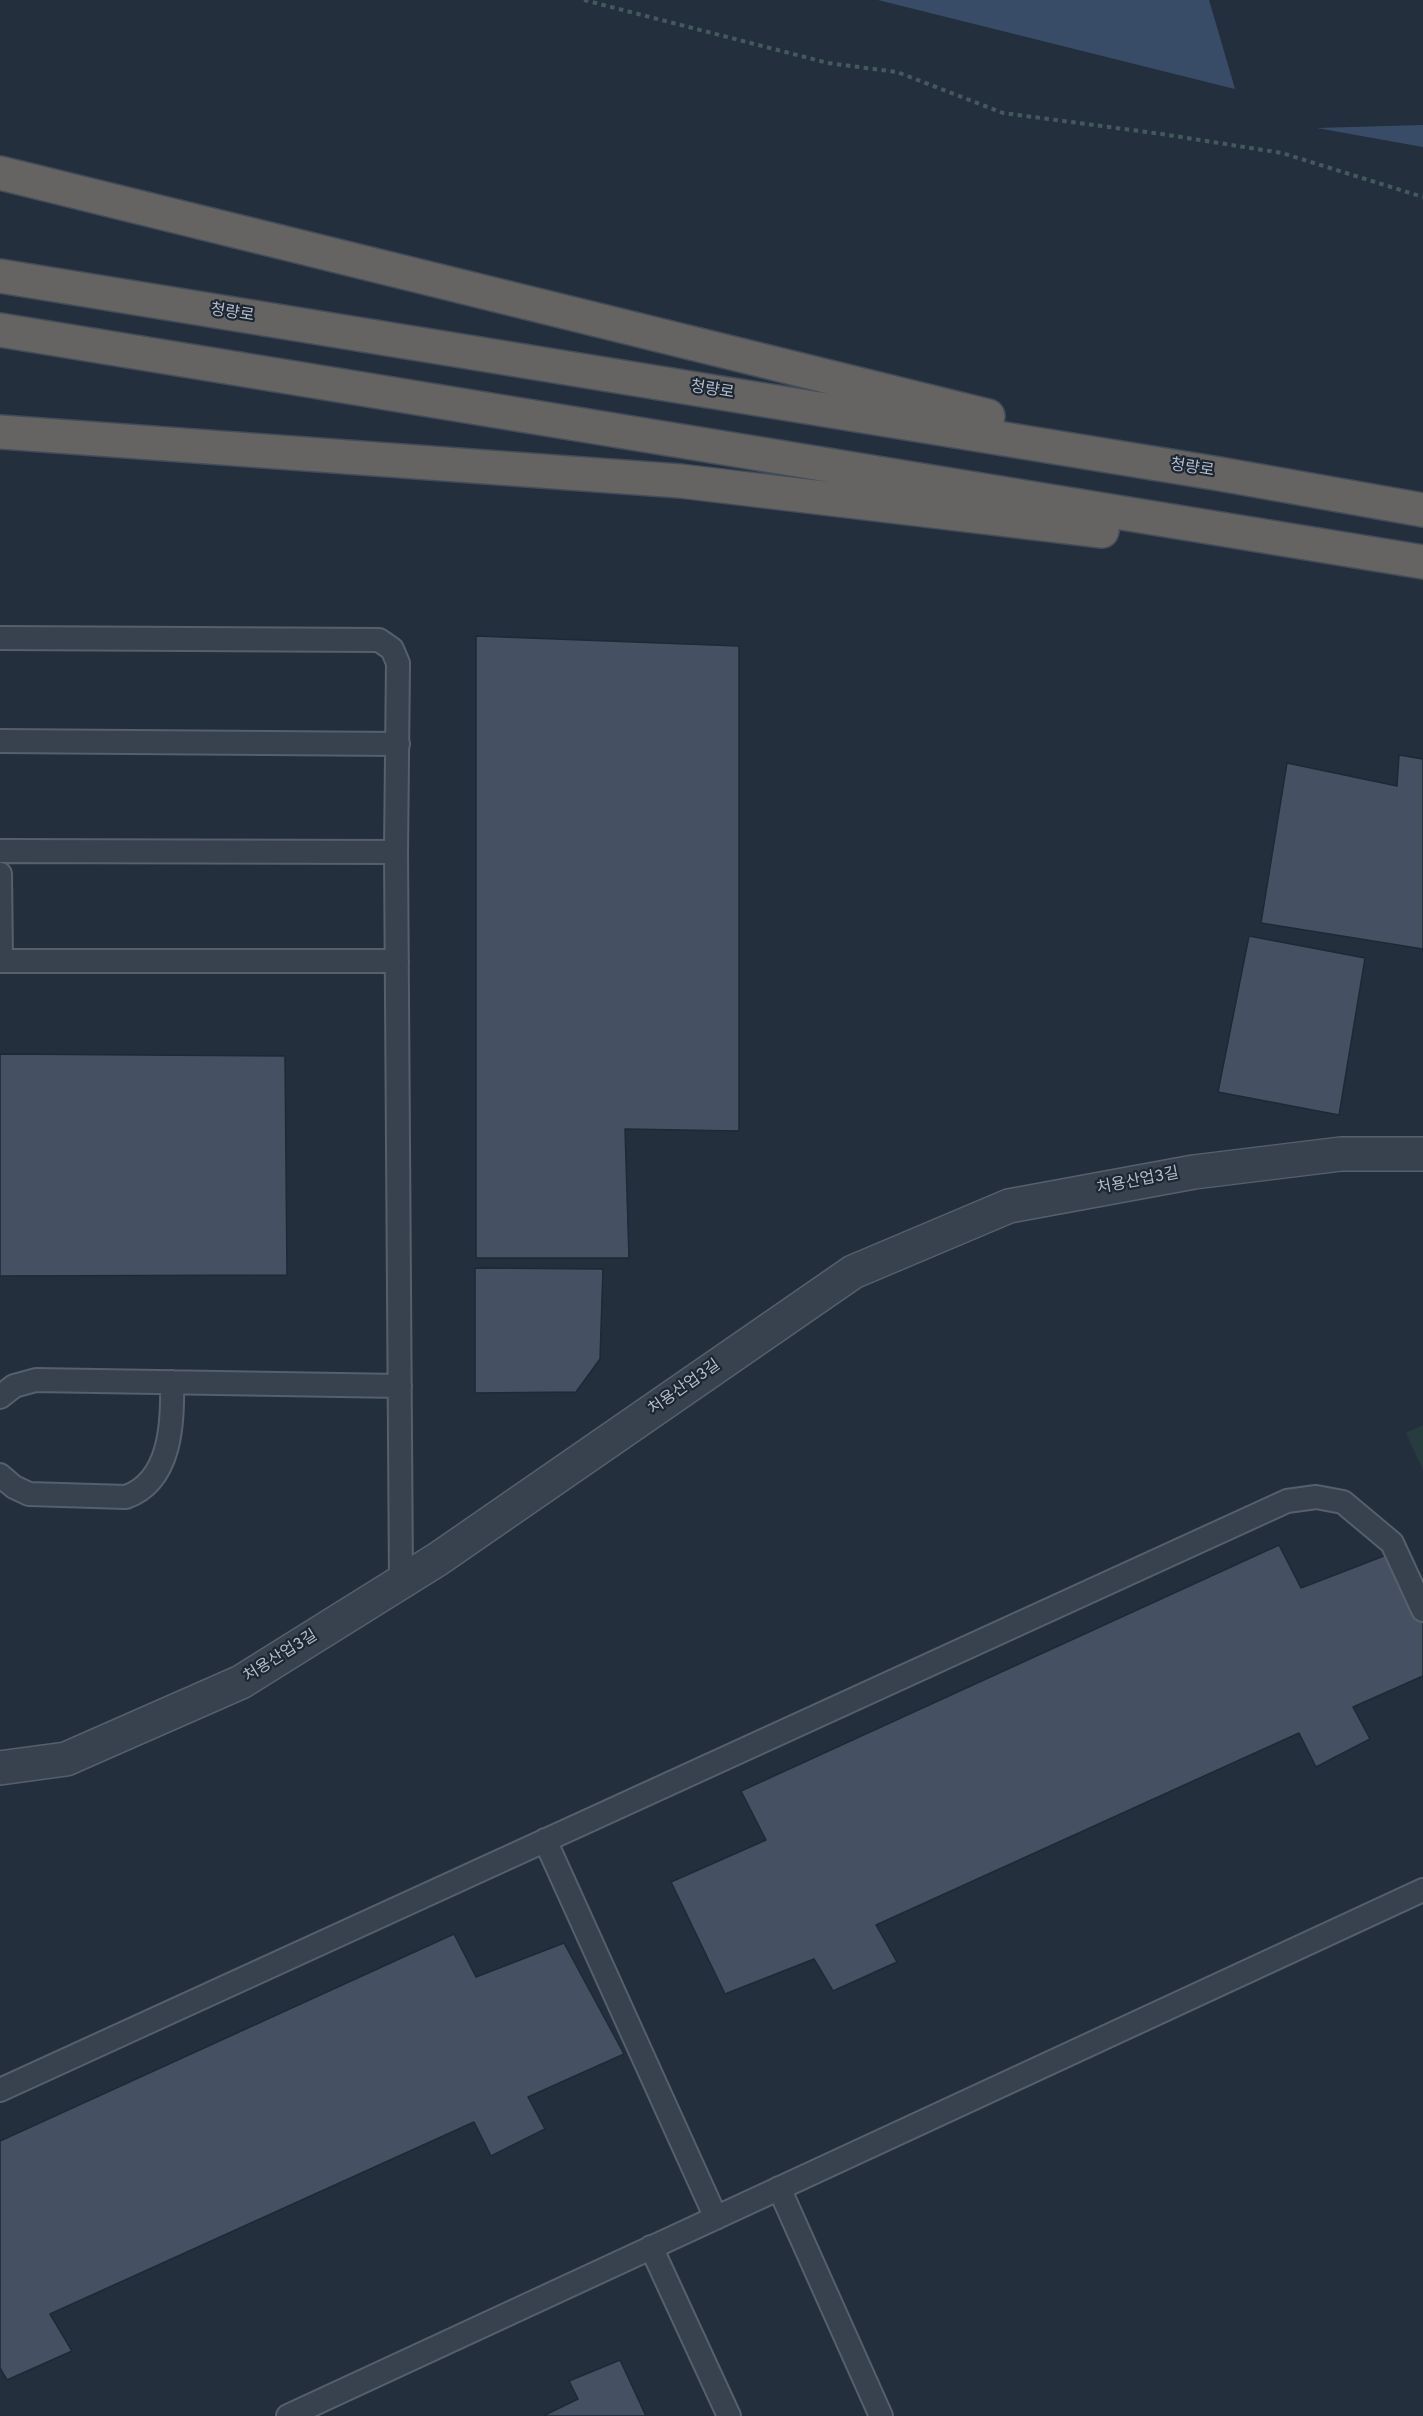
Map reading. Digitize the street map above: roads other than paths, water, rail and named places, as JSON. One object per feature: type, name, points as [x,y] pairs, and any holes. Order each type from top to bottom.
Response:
[{"type":"highway","points":[[0,173],[1220,474]]},
{"type":"highway","name":"청량로","points":[[0,276],[1220,474],[1423,510]]},
{"type":"highway","points":[[0,330],[1423,562]]},
{"type":"highway","points":[[0,432],[680,481],[1423,568]]},
{"type":"street","name":"처용산업3길","points":[[0,1768],[66,1759],[241,1682],[438,1559],[853,1272],[1009,1206],[1194,1172],[1341,1154],[1423,1154]]},
{"type":"lane","points":[[0,638],[379,640],[392,649],[398,663],[396,852],[401,1582]]},
{"type":"lane","points":[[0,741],[398,744]]},
{"type":"lane","points":[[0,851],[396,852]]},
{"type":"lane","points":[[0,874],[0,961],[397,961]]},
{"type":"lane","points":[[0,1397],[14,1386],[36,1380],[400,1386]]},
{"type":"lane","points":[[0,1475],[14,1487],[29,1494],[126,1497],[141,1492],[152,1479],[164,1457],[172,1413],[172,1382]]},
{"type":"lane","points":[[0,2090],[1287,1501],[1316,1497],[1343,1502],[1392,1543],[1423,1610]]},
{"type":"lane","points":[[545,1840],[716,2218]]},
{"type":"lane","points":[[288,2416],[1423,1890]]},
{"type":"lane","points":[[779,2188],[881,2416]]},
{"type":"lane","points":[[651,2247],[729,2416]]},
{"type":"water","points":[[878,0],[1209,0],[1235,89]]},
{"type":"water","points":[[1423,125],[1423,147],[1317,128]]}]
